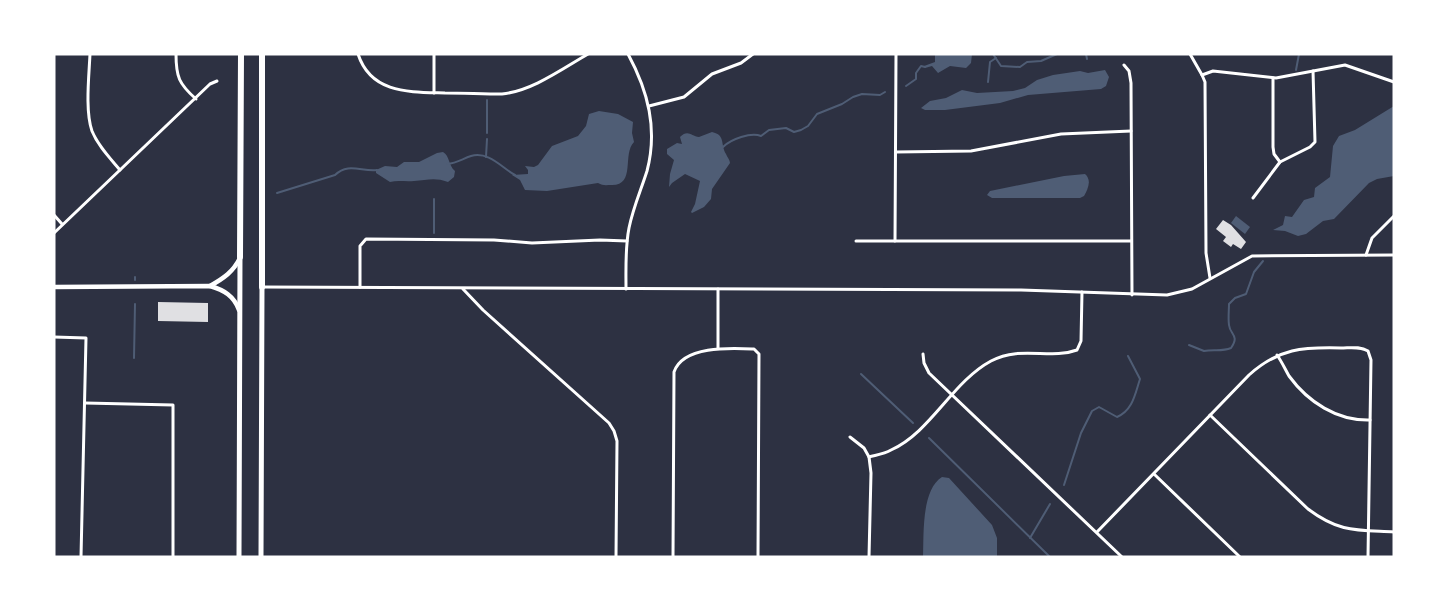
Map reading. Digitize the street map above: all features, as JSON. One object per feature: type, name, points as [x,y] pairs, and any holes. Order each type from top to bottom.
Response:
[{"type":"highway","points":[[239,557],[241,54]]},
{"type":"highway","points":[[261,557],[262,54]]},
{"type":"street","points":[[90,54],[89,115],[92,130],[99,145],[120,170]]},
{"type":"street","points":[[176,54],[178,78],[196,99]]},
{"type":"street","points":[[358,54],[364,67],[376,80],[400,91],[501,94],[516,92],[530,86],[588,54]]},
{"type":"street","points":[[434,54],[434,93]]},
{"type":"street","points":[[626,289],[627,241],[631,217],[645,178],[652,127],[649,106],[641,80],[628,54]]},
{"type":"street","points":[[649,106],[684,97],[712,75],[741,63],[753,54]]},
{"type":"street","points":[[894,241],[896,54]]},
{"type":"street","points":[[1190,54],[1205,82],[1206,253],[1210,278]]},
{"type":"street","points":[[1124,65],[1131,79],[1132,294]]},
{"type":"street","points":[[1202,75],[1213,71],[1273,78],[1348,65],[1394,82]]},
{"type":"street","points":[[1253,198],[1280,162],[1311,147],[1315,142],[1313,70]]},
{"type":"street","points":[[1273,78],[1273,147],[1274,154],[1280,162]]},
{"type":"street","points":[[54,233],[210,84],[217,81]]},
{"type":"street","points":[[896,152],[971,151],[1061,134],[1131,131]]},
{"type":"street","points":[[54,215],[62,224]]},
{"type":"street","points":[[1366,255],[1372,238],[1394,216]]},
{"type":"street","points":[[360,287],[359,250],[363,241],[368,239],[494,240],[532,243],[627,241]]},
{"type":"street","points":[[856,241],[1131,241]]},
{"type":"street","points":[[262,287],[1032,290],[1132,294],[1179,293],[1192,289],[1252,256],[1394,255]]},
{"type":"street","points":[[210,286],[235,269],[240,257]]},
{"type":"street","points":[[54,287],[210,286],[227,293],[240,313]]},
{"type":"street","points":[[462,289],[615,431],[617,441],[616,557]]},
{"type":"street","points":[[718,289],[718,348]]},
{"type":"street","points":[[869,457],[891,450],[908,440],[980,368],[1004,356],[1016,353],[1077,350],[1081,342],[1082,292]]},
{"type":"street","points":[[54,338],[86,338],[81,557]]},
{"type":"street","points":[[673,557],[674,372],[677,365],[692,356],[718,348],[758,351],[758,557]]},
{"type":"street","points":[[1097,532],[1256,369],[1278,355],[1293,350],[1361,348],[1368,351],[1371,360],[1368,557]]},
{"type":"street","points":[[923,354],[929,373],[1122,557]]},
{"type":"street","points":[[1278,355],[1288,374],[1311,399],[1337,416],[1355,420],[1370,420]]},
{"type":"street","points":[[85,403],[173,405],[173,557]]},
{"type":"street","points":[[1210,415],[1320,518],[1346,530],[1394,532]]},
{"type":"street","points":[[850,437],[864,448],[869,457],[871,473],[869,557]]},
{"type":"street","points":[[1154,474],[1240,557]]},
{"type":"water","points":[[935,54],[972,54],[971,63],[966,68],[950,66],[938,73],[932,66],[925,68],[924,66],[935,62]]},
{"type":"water","points":[[1105,70],[1109,77],[1106,86],[1101,89],[1028,95],[1000,103],[945,110],[921,108],[930,101],[946,98],[962,90],[977,93],[1013,91],[1053,75]]},
{"type":"water","points":[[1394,106],[1394,176],[1369,183],[1334,219],[1323,221],[1306,234],[1298,236],[1285,231],[1273,230],[1283,225],[1285,216],[1292,217],[1304,200],[1314,197],[1315,188],[1330,177],[1333,146],[1339,136],[1355,130]]},
{"type":"water","points":[[599,111],[618,114],[633,122],[634,142],[624,180],[612,185],[598,183],[547,191],[525,190],[520,180],[512,175],[528,174],[525,166],[538,165],[552,146],[578,136],[586,126],[589,114]]},
{"type":"water","points":[[712,132],[721,138],[730,163],[712,189],[711,199],[704,207],[692,213],[700,181],[685,174],[669,187],[674,160],[667,154],[667,149],[677,143],[682,144],[680,137],[685,133],[699,137]]},
{"type":"water","points":[[443,152],[455,171],[454,177],[448,182],[435,179],[390,182],[376,173],[376,170],[385,166],[397,167],[404,162],[419,162]]},
{"type":"water","points":[[1085,174],[1089,185],[1084,196],[1080,198],[992,198],[987,195],[990,191]]},
{"type":"water","points":[[1236,216],[1250,227],[1245,234],[1231,223]]},
{"type":"water","points":[[942,477],[949,478],[992,525],[997,538],[997,557],[923,557],[927,502],[935,483]]},
{"type":"building","points":[[1223,220],[1231,225],[1246,242],[1241,249],[1233,244],[1231,247],[1223,241],[1226,237],[1216,229]]},
{"type":"building","points":[[158,302],[208,303],[208,322],[158,321]]},
{"type":"waterway","points":[[993,54],[1001,66],[1020,67],[1027,62],[1041,61],[1057,54]]},
{"type":"waterway","points":[[1086,54],[1087,59]]},
{"type":"waterway","points":[[1296,70],[1299,54]]},
{"type":"waterway","points":[[988,82],[990,62],[996,58]]},
{"type":"waterway","points":[[906,86],[916,79],[916,73],[921,66],[925,67]]},
{"type":"waterway","points":[[723,147],[736,139],[752,135],[761,136],[769,130],[786,128],[794,132],[801,130],[808,126],[817,114],[853,97],[862,94],[880,95],[885,92]]},
{"type":"waterway","points":[[487,100],[487,133]]},
{"type":"waterway","points":[[486,157],[487,139]]},
{"type":"waterway","points":[[447,164],[478,155],[495,161],[515,175]]},
{"type":"waterway","points":[[277,193],[335,175],[345,169],[377,170]]},
{"type":"waterway","points":[[434,199],[434,233]]},
{"type":"waterway","points":[[1189,345],[1204,351],[1231,348],[1235,338],[1229,325],[1229,304],[1235,298],[1246,294],[1254,272],[1263,261]]},
{"type":"waterway","points":[[134,358],[135,304]]},
{"type":"waterway","points":[[1064,485],[1081,433],[1092,411],[1099,407],[1117,417],[1127,410],[1133,401],[1140,379],[1128,356]]},
{"type":"waterway","points":[[861,374],[913,423]]},
{"type":"waterway","points":[[929,438],[1050,557]]},
{"type":"waterway","points":[[1030,538],[1050,504]]}]
